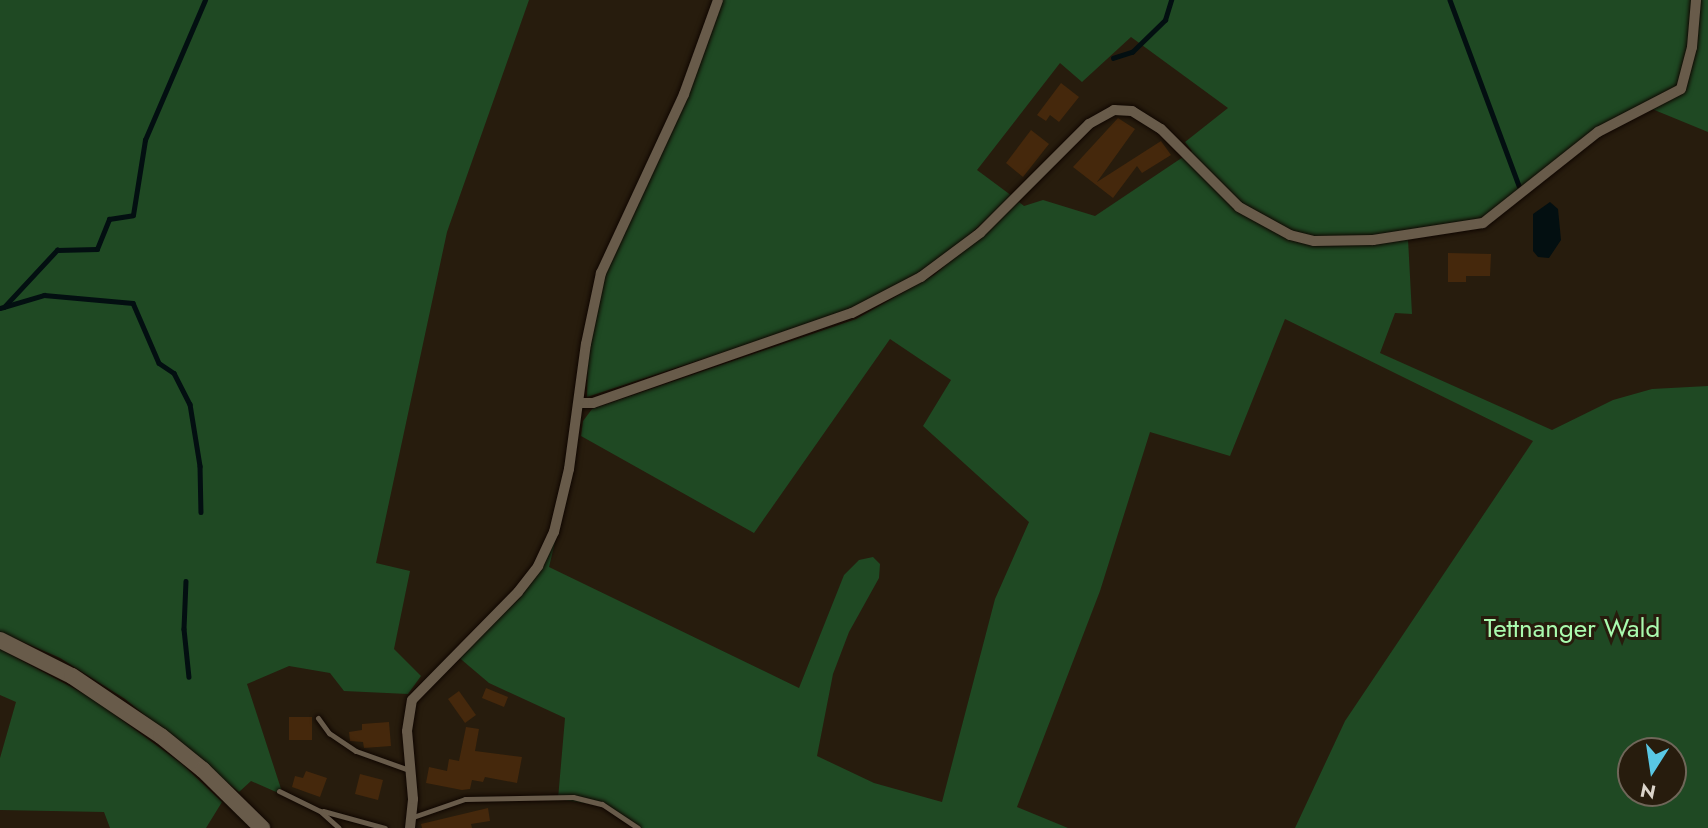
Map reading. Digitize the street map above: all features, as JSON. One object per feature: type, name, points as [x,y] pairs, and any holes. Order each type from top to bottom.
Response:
[{"type":"main road","points":[[0,640],[72,676],[161,736],[262,828]]},
{"type":"street","points":[[412,822],[412,771],[407,719],[412,700],[430,677],[538,566],[561,509],[580,403],[586,344],[601,273],[684,94],[718,0]]},
{"type":"street","points":[[580,403],[593,403],[852,313],[921,277],[980,233],[1069,143],[1106,113],[1122,109],[1147,120],[1186,149],[1239,207],[1290,235],[1330,242],[1464,229],[1509,206],[1618,119],[1668,99],[1681,89],[1692,47],[1696,0]]},
{"type":"lane","points":[[318,718],[329,733],[356,751],[412,771]]},
{"type":"lane","points":[[279,791],[320,811],[384,828]]},
{"type":"lane","points":[[412,822],[465,799],[573,797],[602,804],[638,828]]},
{"type":"lane","points":[[320,811],[339,828]]},
{"type":"green space","points":[[0,0],[529,0],[447,232],[376,563],[410,571],[394,649],[421,676],[408,694],[344,691],[330,673],[289,666],[247,684],[283,795],[251,781],[239,792],[125,699],[60,658],[0,632]]},
{"type":"green space","name":"Tettnanger Wald","points":[[721,0],[1708,0],[1708,132],[1652,109],[1647,102],[1480,226],[1408,239],[1412,314],[1395,313],[1380,353],[1552,430],[1613,400],[1652,389],[1708,386],[1708,828],[1295,828],[1345,721],[1533,441],[1285,319],[1230,456],[1150,432],[1100,591],[1017,807],[1068,828],[635,828],[602,806],[558,799],[565,718],[489,683],[456,655],[519,599],[556,538],[549,567],[799,688],[844,575],[859,560],[873,557],[880,564],[879,578],[849,632],[833,674],[817,756],[874,783],[942,802],[995,599],[1029,522],[923,426],[951,380],[890,339],[754,533],[581,436],[583,421],[592,409],[856,319],[934,275],[1019,202],[1024,206],[1043,200],[1095,216],[1192,151],[1185,142],[1228,108],[1131,37],[1082,82],[1060,63],[977,170],[1012,196],[943,259],[849,311],[587,397],[588,353],[600,284]]},
{"type":"green space","points":[[0,649],[92,698],[182,764],[222,802],[206,828],[110,828],[104,812],[0,810],[0,758],[16,702],[0,695]]},
{"type":"shaded area","points":[[1550,202],[1558,209],[1561,240],[1549,258],[1538,257],[1533,251],[1533,214]]},
{"type":"building","points":[[1061,83],[1079,97],[1059,122],[1050,115],[1046,121],[1037,115]]},
{"type":"building","points":[[1118,118],[1135,129],[1097,182],[1161,141],[1171,155],[1142,173],[1137,166],[1113,198],[1073,167]]},
{"type":"building","points":[[1031,130],[1049,144],[1023,177],[1006,163]]},
{"type":"building","points":[[1448,253],[1491,254],[1490,276],[1466,276],[1466,282],[1448,282]]},
{"type":"building","points":[[486,688],[508,697],[504,707],[482,698]]},
{"type":"building","points":[[459,691],[476,715],[465,723],[448,699]]},
{"type":"building","points":[[289,717],[312,717],[312,740],[289,740]]},
{"type":"building","points":[[389,722],[391,746],[364,748],[363,742],[350,741],[349,732],[362,730],[362,724]]},
{"type":"building","points":[[466,727],[479,729],[475,751],[522,757],[517,783],[485,777],[483,782],[472,780],[470,789],[462,790],[426,783],[429,767],[447,771],[449,759],[459,761]]},
{"type":"building","points":[[306,771],[327,778],[320,797],[292,787],[295,776],[303,778]]},
{"type":"building","points":[[360,774],[383,780],[378,800],[355,794]]},
{"type":"building","points":[[488,808],[490,821],[471,824],[472,828],[422,828],[421,824]]},
{"type":"waterway","points":[[4,307],[57,250],[97,249],[109,219],[133,215],[145,140],[205,0]]},
{"type":"waterway","points":[[1113,58],[1132,52],[1165,20],[1171,0]]},
{"type":"waterway","points":[[1450,0],[1519,186]]},
{"type":"waterway","points":[[0,308],[44,295],[133,303],[159,363],[174,373],[190,404],[200,466],[201,512]]},
{"type":"waterway","points":[[186,581],[184,629],[189,677]]}]
